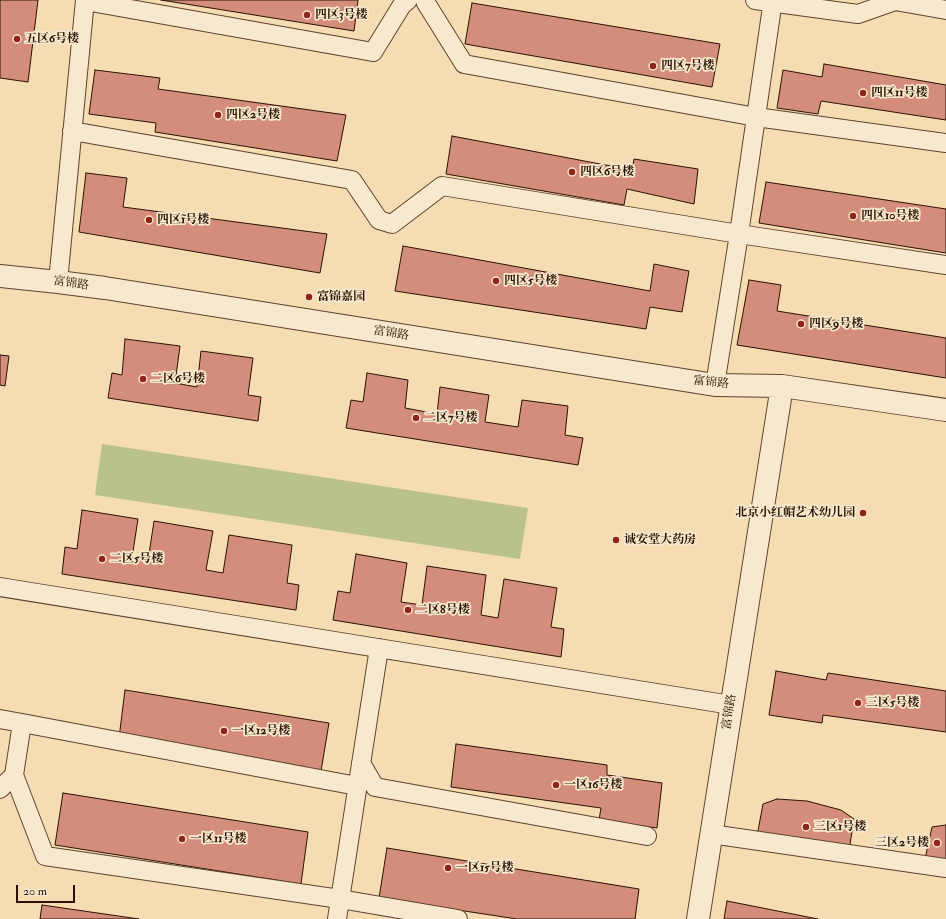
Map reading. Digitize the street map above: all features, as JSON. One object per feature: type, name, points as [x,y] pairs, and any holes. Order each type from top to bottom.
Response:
[{"type":"street","points":[[58,282],[85,0],[373,52],[402,5],[408,0]]},
{"type":"street","points":[[425,0],[464,64],[756,117],[946,143]]},
{"type":"street","points":[[755,0],[773,1],[858,14],[895,1],[946,10]]},
{"type":"street","points":[[715,385],[773,1]]},
{"type":"street","points":[[72,131],[352,180],[379,220],[392,224],[442,186],[739,234],[946,265]]},
{"type":"street","name":"富锦路","points":[[0,276],[58,282],[715,385],[782,386],[946,410]]},
{"type":"street","name":"富锦路","points":[[698,919],[782,386]]},
{"type":"street","points":[[0,587],[731,705]]},
{"type":"street","points":[[337,919],[379,648]]},
{"type":"street","points":[[0,719],[357,786]]},
{"type":"street","points":[[22,723],[14,775],[45,856],[340,899],[458,919]]},
{"type":"street","points":[[361,763],[375,787],[647,836]]},
{"type":"street","points":[[0,789],[14,775]]},
{"type":"street","points":[[711,834],[946,868]]},
{"type":"green space","points":[[102,444],[528,508],[520,559],[95,495]]},
{"type":"building","name":"五区6号楼","points":[[0,0],[38,0],[28,82],[0,78]]},
{"type":"building","name":"四区3号楼","points":[[161,0],[358,0],[354,31]]},
{"type":"building","name":"四区7号楼","points":[[472,3],[720,44],[712,87],[465,44]]},
{"type":"building","name":"四区11号楼","points":[[824,64],[946,85],[946,120],[821,101],[818,114],[777,108],[783,70],[822,77]]},
{"type":"building","name":"四区2号楼","points":[[95,70],[160,78],[158,89],[346,115],[337,161],[155,132],[156,123],[89,114]]},
{"type":"building","name":"四区6号楼","points":[[452,136],[632,170],[634,159],[698,169],[694,204],[627,189],[624,205],[446,174]]},
{"type":"building","name":"四区1号楼","points":[[86,173],[127,178],[123,207],[327,234],[320,273],[79,232]]},
{"type":"building","name":"四区10号楼","points":[[766,182],[946,209],[946,253],[759,223]]},
{"type":"building","name":"四区5号楼","points":[[403,246],[650,291],[654,264],[689,271],[682,312],[650,307],[646,329],[395,291]]},
{"type":"building","name":"四区9号楼","points":[[749,280],[781,285],[777,311],[946,338],[946,378],[737,345]]},
{"type":"building","name":"二区6号楼","points":[[125,339],[180,346],[175,383],[197,387],[201,351],[253,358],[248,395],[261,397],[258,421],[108,398],[112,373],[122,375]]},
{"type":"building","points":[[0,355],[9,356],[5,386],[0,385]]},
{"type":"building","name":"二区7号楼","points":[[367,373],[408,380],[405,408],[437,414],[440,387],[489,395],[485,422],[518,427],[522,400],[568,406],[565,435],[583,438],[578,465],[346,428],[351,400],[363,402]]},
{"type":"building","name":"二区5号楼","points":[[82,510],[138,519],[132,558],[148,561],[154,521],[213,531],[206,570],[223,573],[229,535],[292,545],[287,583],[299,585],[296,610],[62,574],[65,547],[77,549]]},
{"type":"building","name":"二区8号楼","points":[[356,554],[407,563],[401,602],[422,605],[427,566],[486,575],[481,615],[498,618],[504,579],[557,588],[551,627],[564,629],[561,657],[333,620],[338,591],[350,593]]},
{"type":"building","name":"三区5号楼","points":[[776,671],[826,680],[828,673],[946,691],[946,732],[823,715],[822,723],[769,715]]},
{"type":"building","name":"一区12号楼","points":[[125,690],[329,723],[321,771],[119,738]]},
{"type":"building","name":"一区16号楼","points":[[456,744],[607,765],[607,775],[662,783],[657,828],[599,820],[601,808],[451,787]]},
{"type":"building","name":"一区11号楼","points":[[63,793],[308,832],[301,884],[55,845]]},
{"type":"building","name":"三区1号楼","points":[[777,799],[807,801],[841,810],[854,819],[849,851],[757,836],[763,804]]},
{"type":"building","name":"三区2号楼","points":[[946,825],[946,862],[925,859],[932,827]]},
{"type":"building","name":"一区15号楼","points":[[387,848],[639,889],[635,919],[517,919],[379,898]]},
{"type":"building","points":[[727,901],[818,919],[724,919]]},
{"type":"building","points":[[42,905],[139,919],[40,919]]},
{"type":"place","name":"四区3号楼","points":[[307,15]]},
{"type":"place","name":"五区6号楼","points":[[17,39]]},
{"type":"place","name":"四区7号楼","points":[[653,66]]},
{"type":"place","name":"四区11号楼","points":[[863,93]]},
{"type":"place","name":"四区2号楼","points":[[218,115]]},
{"type":"place","name":"四区6号楼","points":[[572,172]]},
{"type":"place","name":"四区10号楼","points":[[853,216]]},
{"type":"place","name":"四区1号楼","points":[[149,220]]},
{"type":"place","name":"四区5号楼","points":[[496,281]]},
{"type":"place","name":"富锦嘉园","points":[[309,297]]},
{"type":"place","name":"四区9号楼","points":[[801,324]]},
{"type":"place","name":"二区6号楼","points":[[143,379]]},
{"type":"place","name":"二区7号楼","points":[[416,418]]},
{"type":"place","name":"北京小红帽艺术幼儿园","points":[[863,513]]},
{"type":"place","name":"诚安堂大药房","points":[[616,540]]},
{"type":"place","name":"二区5号楼","points":[[102,559]]},
{"type":"place","name":"二区8号楼","points":[[408,610]]},
{"type":"place","name":"三区5号楼","points":[[858,703]]},
{"type":"place","name":"一区12号楼","points":[[224,731]]},
{"type":"place","name":"一区16号楼","points":[[556,785]]},
{"type":"place","name":"三区1号楼","points":[[806,827]]},
{"type":"place","name":"一区11号楼","points":[[182,839]]},
{"type":"place","name":"三区2号楼","points":[[937,843]]},
{"type":"place","name":"一区15号楼","points":[[448,868]]}]
